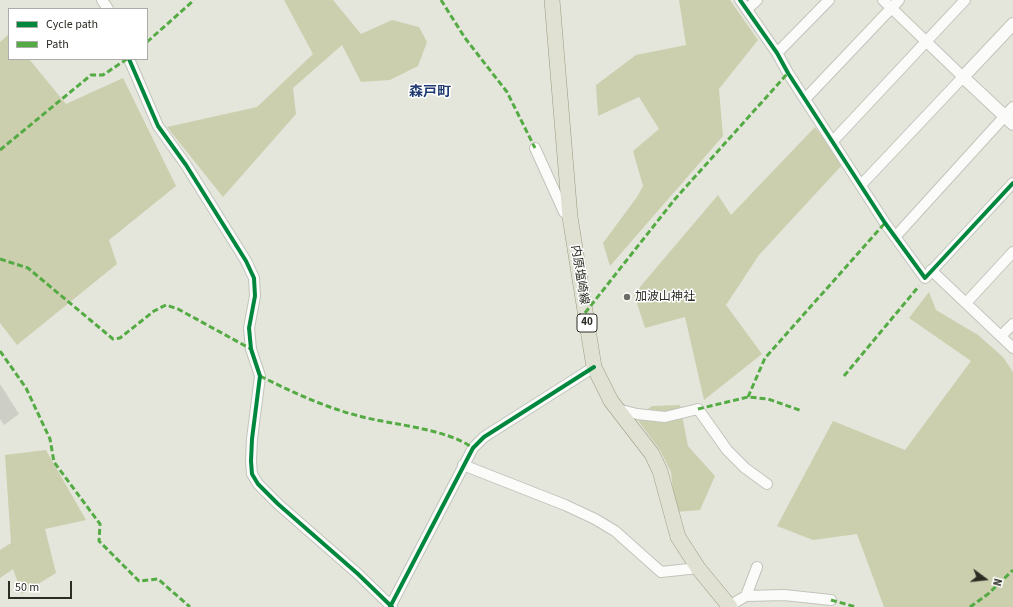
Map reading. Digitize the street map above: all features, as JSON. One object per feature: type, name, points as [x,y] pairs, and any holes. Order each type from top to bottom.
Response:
[{"type":"main road","name":"内原塩崎線","points":[[552,0],[570,217],[594,367],[605,392],[652,454],[660,471],[678,537],[698,568],[730,607]]},
{"type":"street","points":[[740,0],[777,53],[788,73],[806,98],[895,237],[925,278],[1013,183]]},
{"type":"street","points":[[747,9],[757,0]]},
{"type":"street","points":[[777,53],[829,0]]},
{"type":"street","points":[[883,0],[925,42],[1009,120]]},
{"type":"street","points":[[806,98],[899,0]]},
{"type":"street","points":[[833,141],[965,0]]},
{"type":"street","points":[[861,185],[1013,24]]},
{"type":"street","points":[[129,60],[158,126],[198,184],[246,261],[254,278],[254,296],[249,328],[251,349],[260,376],[252,439],[252,474],[258,484],[278,504],[358,574],[391,607],[473,448],[484,437],[594,367]]},
{"type":"street","points":[[895,237],[1009,120],[1013,107]]},
{"type":"street","points":[[535,148],[564,212],[570,217]]},
{"type":"street","points":[[966,303],[1013,252]]},
{"type":"street","points":[[931,270],[1013,348]]},
{"type":"street","points":[[1001,336],[1013,324]]},
{"type":"street","points":[[617,409],[637,414],[665,417],[698,409],[727,450],[744,468],[767,484]]},
{"type":"street","points":[[463,465],[565,505],[602,523],[615,531],[661,572],[698,568]]},
{"type":"street","points":[[746,596],[757,568]]},
{"type":"street","points":[[730,607],[746,596],[784,595],[831,600]]},
{"type":"green space","points":[[284,0],[333,0],[361,34],[392,20],[419,27],[427,42],[418,66],[390,80],[361,82],[342,45],[293,88],[296,114],[223,197],[167,127],[257,107],[313,54]]},
{"type":"green space","points":[[679,0],[730,0],[758,40],[719,89],[723,136],[610,266],[603,243],[637,197],[643,186],[633,151],[659,129],[639,97],[598,116],[596,85],[636,55],[686,45]]},
{"type":"green space","points":[[8,35],[8,60],[30,60],[66,104],[123,78],[176,186],[109,240],[117,264],[17,345],[0,323],[0,42]]},
{"type":"green space","points":[[815,127],[843,164],[759,255],[726,305],[762,354],[704,400],[685,317],[645,328],[634,294],[718,195],[731,215]]},
{"type":"green space","points":[[929,292],[936,310],[978,335],[1003,357],[1013,372],[1013,607],[884,607],[857,534],[813,540],[777,526],[833,421],[905,450],[971,361],[909,318]]},
{"type":"green space","points":[[680,405],[688,446],[715,476],[700,510],[675,512],[671,472],[660,450],[636,418],[652,406]]},
{"type":"green space","points":[[46,450],[86,520],[45,529],[56,573],[22,594],[13,569],[0,578],[0,550],[11,543],[5,455]]},
{"type":"building","points":[[0,384],[19,414],[4,425],[0,419]]},
{"type":"marked path","points":[[148,41],[194,0]]},
{"type":"marked path","points":[[441,0],[465,38],[507,92],[535,148]]},
{"type":"marked path","points":[[0,150],[91,75],[103,75],[126,60]]},
{"type":"marked path","points":[[585,313],[675,199],[788,73]]},
{"type":"marked path","points":[[748,397],[765,358],[885,223]]},
{"type":"marked path","points":[[0,259],[28,268],[113,339],[120,338],[154,311],[166,305],[178,309],[251,349]]},
{"type":"marked path","points":[[844,376],[919,286]]},
{"type":"marked path","points":[[0,351],[26,388],[50,439],[54,462],[100,524],[99,541],[139,581],[158,579],[190,607]]},
{"type":"marked path","points":[[260,376],[321,404],[359,416],[433,431],[461,441],[473,448]]},
{"type":"marked path","points":[[698,409],[748,397],[768,399],[802,411]]},
{"type":"marked path","points":[[970,607],[988,594],[1013,570]]},
{"type":"marked path","points":[[831,600],[856,607]]},
{"type":"cycle path","points":[[740,0],[777,53],[788,73],[885,223],[925,278],[1013,183]]},
{"type":"cycle path","points":[[129,60],[158,126],[186,165],[246,261],[254,278],[255,296],[249,328],[251,349],[260,376],[252,439],[252,474],[258,484],[278,504],[358,574],[392,607]]},
{"type":"cycle path","points":[[390,607],[473,448],[484,437],[594,367]]},
{"type":"place","name":"加波山神社","points":[[627,297]]},
{"type":"district","name":"森戸町","points":[[430,93]]}]
